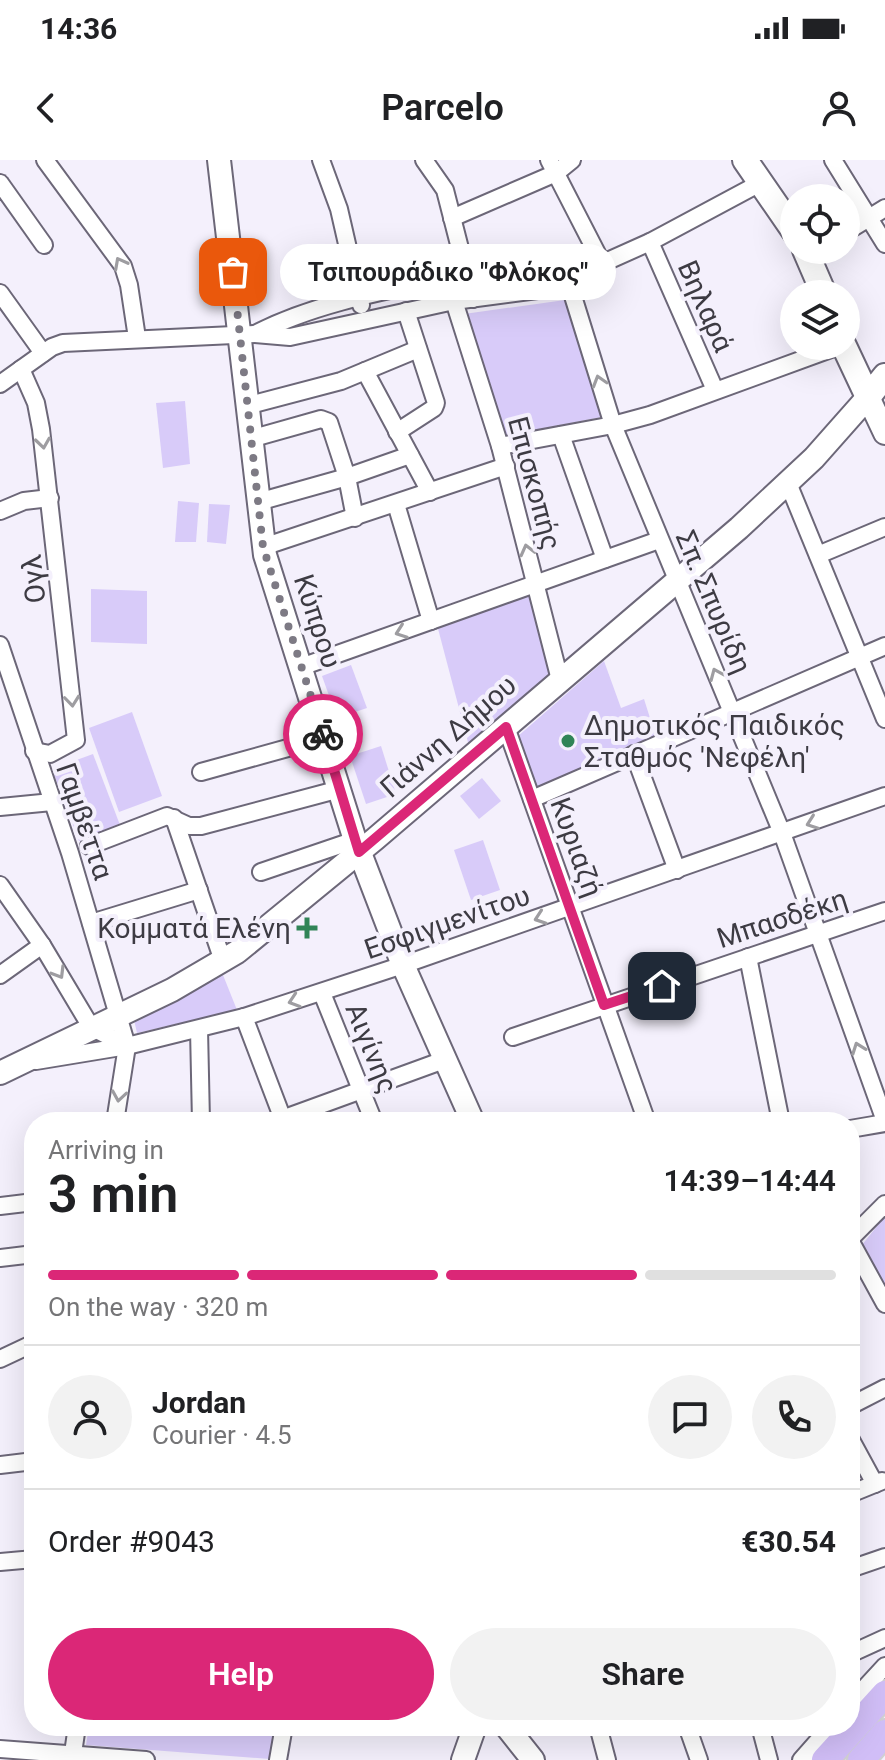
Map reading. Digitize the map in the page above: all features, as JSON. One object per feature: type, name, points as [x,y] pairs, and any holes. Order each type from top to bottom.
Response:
[{"type":"main road","points":[[745,160],[780,210]]},
{"type":"main road","points":[[849,360],[868,397]]},
{"type":"main road","name":"Γιάννη Δήμου","points":[[868,397],[885,376]]},
{"type":"main road","points":[[860,1722],[885,1694]]},
{"type":"main road","points":[[861,1760],[885,1733]]},
{"type":"main road","points":[[825,1760],[847,1736]]},
{"type":"street","points":[[45,160],[123,266],[137,338]]},
{"type":"street","name":"Κύπρου","points":[[219,160],[247,335],[246,406],[263,547],[357,846],[403,965],[468,1112]]},
{"type":"street","points":[[321,160],[342,219],[364,320]]},
{"type":"street","points":[[424,160],[445,190],[473,299]]},
{"type":"street","points":[[452,218],[553,166],[572,160]]},
{"type":"street","points":[[833,160],[885,244]]},
{"type":"street","points":[[553,166],[603,265]]},
{"type":"street","points":[[0,384],[43,353],[63,343],[247,335],[290,337],[454,301],[537,290],[603,265],[762,182]]},
{"type":"street","points":[[0,183],[44,245]]},
{"type":"street","points":[[860,224],[885,208]]},
{"type":"street","name":"Βηλαρά","points":[[650,242],[715,390]]},
{"type":"street","points":[[247,335],[360,297],[466,274]]},
{"type":"street","name":"Σπ. Σπυρίδη","points":[[568,280],[613,425],[782,833],[885,1122]]},
{"type":"street","points":[[0,293],[43,353]]},
{"type":"street","name":"Επισκοπής","points":[[454,301],[506,466],[560,680]]},
{"type":"street","points":[[397,432],[434,408],[436,403],[406,311]]},
{"type":"street","points":[[246,406],[341,381],[418,349]]},
{"type":"street","points":[[500,446],[613,425],[661,411],[802,360]]},
{"type":"street","name":"Ογλ","points":[[21,369],[36,403],[50,498],[76,740],[50,754],[34,751]]},
{"type":"street","points":[[365,371],[430,492]]},
{"type":"street","points":[[868,397],[885,433]]},
{"type":"street","name":"Γιάννη Δήμου","points":[[9,1069],[223,961],[357,846],[506,727],[676,581],[788,483],[831,441],[868,397]]},
{"type":"street","points":[[250,439],[326,419],[332,426],[347,477],[355,518]]},
{"type":"street","points":[[561,435],[605,559]]},
{"type":"street","points":[[258,502],[347,477],[410,455]]},
{"type":"street","points":[[263,547],[506,466]]},
{"type":"street","points":[[788,483],[885,719]]},
{"type":"street","points":[[0,511],[24,501],[50,498]]},
{"type":"street","points":[[396,504],[431,621]]},
{"type":"street","points":[[818,555],[885,527]]},
{"type":"street","points":[[301,667],[659,540]]},
{"type":"street","name":"Γαμβέττα","points":[[0,645],[91,923],[127,1046]]},
{"type":"street","points":[[532,799],[885,646]]},
{"type":"street","name":"Κυριαζή","points":[[506,727],[643,1112]]},
{"type":"street","points":[[201,772],[324,738]]},
{"type":"street","points":[[634,754],[677,870]]},
{"type":"street","points":[[89,846],[167,816],[189,826],[206,825],[340,789]]},
{"type":"street","name":"Εσφιγμενίτου","points":[[9,1069],[199,1029],[322,993],[885,796]]},
{"type":"street","points":[[0,807],[52,802]]},
{"type":"street","points":[[174,818],[223,961]]},
{"type":"street","points":[[261,872],[357,846]]},
{"type":"street","points":[[91,923],[199,890]]},
{"type":"street","points":[[2,891],[42,945],[91,1027],[127,1046],[117,1112]]},
{"type":"street","name":"Μπασδέκη","points":[[513,1037],[885,911]]},
{"type":"street","points":[[0,975],[42,945]]},
{"type":"street","points":[[748,957],[779,1112]]},
{"type":"street","name":"Αιγίνης","points":[[322,993],[370,1112]]},
{"type":"street","points":[[244,1017],[280,1112]]},
{"type":"street","points":[[199,1029],[201,1112]]},
{"type":"street","points":[[304,1112],[444,1060]]},
{"type":"street","points":[[860,1127],[885,1122]]},
{"type":"street","points":[[0,1206],[24,1203]]},
{"type":"street","points":[[860,1229],[885,1204]]},
{"type":"street","points":[[0,1258],[24,1255]]},
{"type":"street","points":[[860,1258],[885,1304]]},
{"type":"street","points":[[0,1359],[24,1348]]},
{"type":"street","points":[[860,1402],[884,1391]]},
{"type":"street","points":[[860,1453],[880,1482],[860,1490]]},
{"type":"street","points":[[0,1465],[24,1462]]},
{"type":"street","points":[[860,1566],[885,1557]]},
{"type":"street","points":[[0,1562],[24,1560]]},
{"type":"street","points":[[860,1649],[885,1638]]},
{"type":"street","points":[[860,1693],[885,1666]]},
{"type":"street","points":[[73,1758],[76,1736]]},
{"type":"street","points":[[278,1760],[282,1736]]},
{"type":"street","points":[[463,1760],[471,1736]]},
{"type":"street","points":[[514,1736],[533,1760]]},
{"type":"street","points":[[601,1736],[607,1760]]},
{"type":"street","points":[[691,1736],[699,1760]]},
{"type":"street","points":[[763,1736],[769,1760]]},
{"type":"street","points":[[801,1760],[820,1736]]},
{"type":"street","points":[[0,1749],[73,1758],[146,1760]]},
{"type":"shaded area","points":[[565,300],[602,417],[503,436],[464,314]]},
{"type":"shaded area","points":[[185,401],[190,464],[163,468],[156,403]]},
{"type":"shaded area","points":[[178,501],[199,503],[196,542],[175,542]]},
{"type":"shaded area","points":[[209,504],[230,505],[226,544],[207,542]]},
{"type":"shaded area","points":[[91,589],[147,591],[147,644],[91,642]]},
{"type":"shaded area","points":[[532,590],[554,677],[470,750],[437,625]]},
{"type":"shaded area","points":[[604,661],[621,708],[644,699],[656,737],[537,790],[517,737]]},
{"type":"shaded area","points":[[351,665],[367,708],[337,718],[322,676]]},
{"type":"shaded area","points":[[132,712],[162,796],[119,812],[89,728]]},
{"type":"shaded area","points":[[381,746],[396,794],[366,804],[350,756]]},
{"type":"shaded area","points":[[93,754],[120,825],[79,841],[52,769]]},
{"type":"shaded area","points":[[482,778],[501,801],[479,819],[460,796]]},
{"type":"shaded area","points":[[483,840],[500,890],[471,900],[454,850]]},
{"type":"shaded area","points":[[223,975],[237,1010],[137,1033],[134,1020]]},
{"type":"shaded area","points":[[885,1216],[885,1287],[862,1245]]},
{"type":"shaded area","points":[[87,1736],[273,1736],[270,1759],[86,1745]]},
{"type":"way so far","points":[[233,272],[263,547],[323,734]]},
{"type":"place","name":"Τσιπουράδικο \"Φλόκος\"","points":[[233,272]]},
{"type":"place","name":"Δημοτικός Παιδικός Σταθμός 'Νεφέλη'","points":[[568,741]]},
{"type":"place","name":"Κομματά Ελένη","points":[[307,928]]},
{"type":"route","points":[[323,734],[359,852],[506,727],[604,1005],[662,986]]}]
